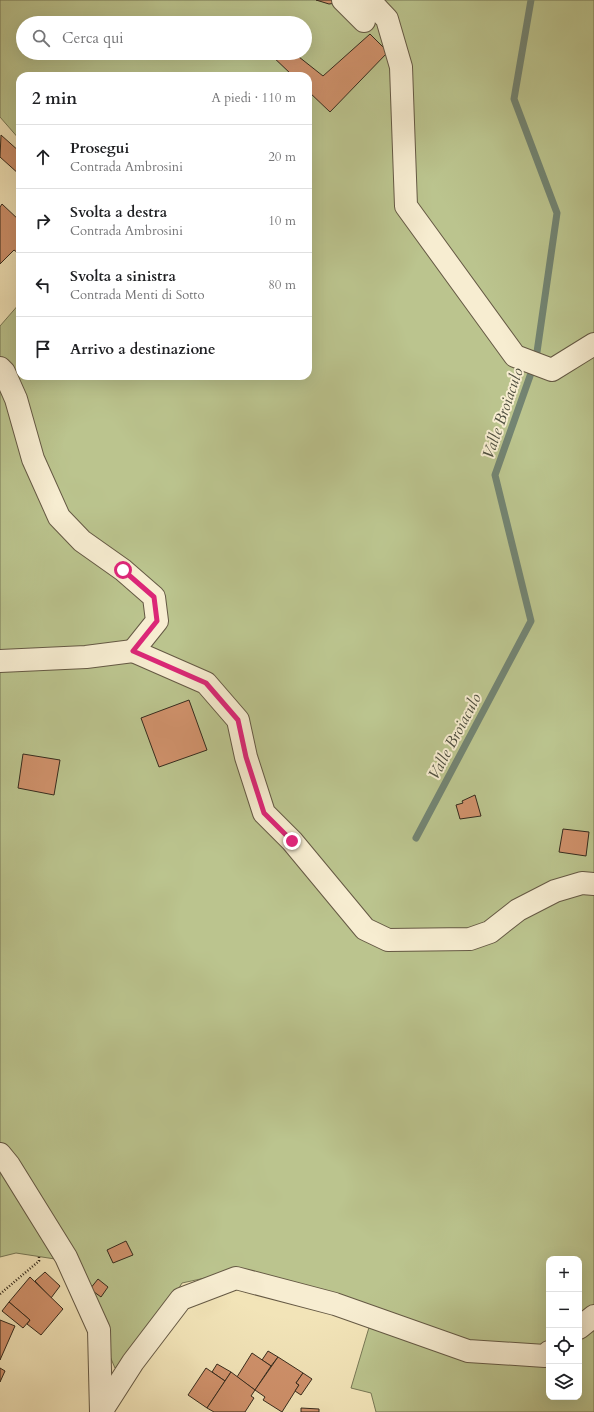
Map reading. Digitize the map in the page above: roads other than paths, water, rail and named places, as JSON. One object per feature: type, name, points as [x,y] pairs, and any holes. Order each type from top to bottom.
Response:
[{"type":"street","points":[[343,0],[364,21]]},
{"type":"street","points":[[369,0],[387,19],[401,67],[406,206],[516,356],[552,370],[594,344]]},
{"type":"street","points":[[0,368],[4,372],[16,399],[33,459],[59,517],[82,541],[123,570],[154,597],[157,621],[133,651]]},
{"type":"street","points":[[0,661],[86,657],[133,651],[206,683],[238,720],[246,757],[264,813],[292,841],[365,929],[388,940],[470,939],[490,932],[518,910],[555,891],[582,883],[594,884]]},
{"type":"street","points":[[0,1154],[9,1164],[66,1257],[99,1330],[101,1412]]},
{"type":"street","points":[[101,1412],[133,1362],[181,1299],[236,1278],[335,1304],[468,1351],[546,1355]]},
{"type":"street","points":[[582,1326],[594,1316]]},
{"type":"waterway","name":"Valle Broiaculo","points":[[416,838],[531,621],[495,475],[536,359],[557,213],[514,99],[531,0]]}]
